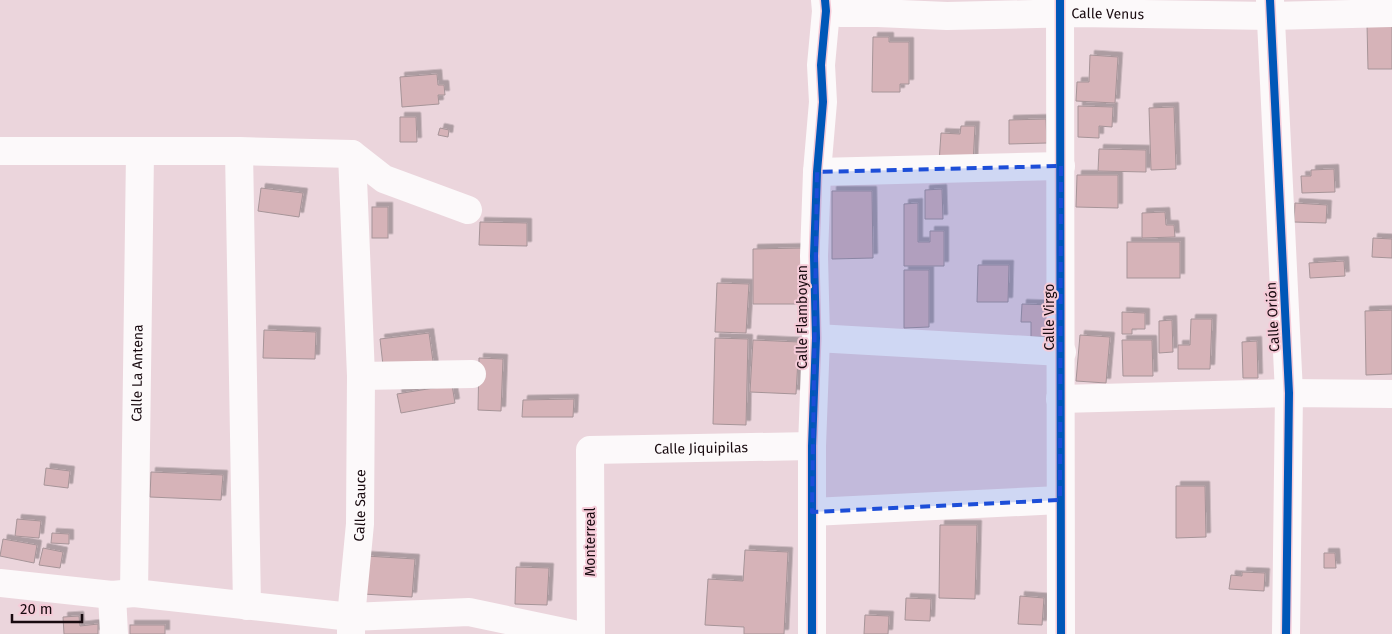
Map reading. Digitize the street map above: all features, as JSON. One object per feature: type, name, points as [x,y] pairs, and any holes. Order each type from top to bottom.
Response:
[{"type":"street","name":"Calle Venus","points":[[825,5],[842,13],[948,16],[1060,7],[1078,13],[1270,8],[1392,13]]},
{"type":"street","name":"Calle Flamboyan","points":[[812,634],[812,446],[816,338],[814,256],[816,172],[823,102],[821,65],[825,5]]},
{"type":"street","name":"Calle Virgo","points":[[1060,7],[1061,634]]},
{"type":"street","name":"Calle Orión","points":[[1270,8],[1289,393],[1286,634]]},
{"type":"street","points":[[0,151],[352,154],[384,179],[468,210]]},
{"type":"street","points":[[239,152],[247,606]]},
{"type":"street","name":"Calle La Antena","points":[[114,634],[123,594],[140,153]]},
{"type":"street","name":"Calle Sauce","points":[[351,625],[360,524],[361,376],[352,154]]},
{"type":"street","points":[[816,172],[1060,166]]},
{"type":"street","points":[[816,338],[1062,352]]},
{"type":"street","points":[[361,376],[472,374]]},
{"type":"street","points":[[1060,399],[1289,393],[1392,394]]},
{"type":"street","name":"Calle Jiquipilas","points":[[590,450],[812,446]]},
{"type":"street","name":"Monterreal","points":[[590,450],[591,634]]},
{"type":"street","points":[[812,512],[1060,500]]},
{"type":"street","points":[[0,583],[247,606],[351,625],[469,612],[573,634]]},
{"type":"highlighted area","points":[[1061,166],[1060,500],[812,512],[817,172]]},
{"type":"building","points":[[1392,23],[1392,69],[1368,69],[1367,24]]},
{"type":"building","points":[[873,37],[889,37],[889,42],[909,42],[909,84],[900,84],[900,92],[872,92]]},
{"type":"building","points":[[1090,55],[1118,57],[1115,103],[1076,101],[1077,82],[1089,82]]},
{"type":"building","points":[[437,74],[438,85],[444,85],[445,95],[438,95],[439,104],[402,107],[400,77]]},
{"type":"building","points":[[1078,106],[1113,107],[1112,127],[1099,126],[1099,138],[1078,137]]},
{"type":"building","points":[[1174,107],[1176,169],[1151,170],[1149,108]]},
{"type":"building","points":[[400,117],[416,117],[417,142],[400,142]]},
{"type":"building","points":[[1046,119],[1047,143],[1009,144],[1009,120]]},
{"type":"building","points":[[961,126],[975,126],[973,164],[939,163],[941,133],[960,134]]},
{"type":"building","points":[[440,128],[449,130],[448,137],[438,135]]},
{"type":"building","points":[[1099,149],[1146,150],[1146,172],[1098,171]]},
{"type":"building","points":[[1334,169],[1335,192],[1302,193],[1301,176],[1311,176],[1311,170]]},
{"type":"building","points":[[1077,175],[1118,175],[1118,208],[1076,207]]},
{"type":"building","points":[[261,188],[303,193],[299,217],[258,211]]},
{"type":"building","points":[[942,189],[943,219],[925,219],[925,190]]},
{"type":"building","points":[[832,191],[872,191],[873,258],[832,259]]},
{"type":"building","points":[[918,203],[918,242],[930,242],[930,231],[944,231],[944,266],[904,266],[904,204]]},
{"type":"building","points":[[1295,203],[1327,205],[1326,223],[1294,222]]},
{"type":"building","points":[[372,207],[388,207],[388,238],[372,238]]},
{"type":"building","points":[[1165,212],[1166,225],[1174,225],[1175,237],[1142,238],[1142,213]]},
{"type":"building","points":[[480,222],[527,223],[527,246],[479,245]]},
{"type":"building","points":[[1373,238],[1392,239],[1392,258],[1372,257]]},
{"type":"building","points":[[1127,242],[1180,242],[1180,278],[1127,278]]},
{"type":"building","points":[[802,248],[802,304],[753,304],[753,249]]},
{"type":"building","points":[[1344,261],[1345,276],[1310,278],[1309,263]]},
{"type":"building","points":[[978,265],[1009,265],[1008,302],[977,302]]},
{"type":"building","points":[[904,270],[929,270],[929,327],[904,328]]},
{"type":"building","points":[[717,283],[749,284],[746,333],[715,332]]},
{"type":"building","points":[[1022,304],[1053,305],[1052,337],[1031,337],[1031,322],[1021,322]]},
{"type":"building","points":[[1392,310],[1392,374],[1366,375],[1365,311]]},
{"type":"building","points":[[1122,312],[1145,313],[1145,329],[1132,329],[1132,334],[1122,334]]},
{"type":"building","points":[[1191,319],[1212,319],[1210,369],[1178,369],[1178,345],[1190,345]]},
{"type":"building","points":[[1172,320],[1173,352],[1159,353],[1159,321]]},
{"type":"building","points":[[264,330],[316,332],[315,359],[263,358]]},
{"type":"building","points":[[429,333],[434,368],[384,374],[380,339]]},
{"type":"building","points":[[1080,335],[1110,337],[1106,383],[1076,381]]},
{"type":"building","points":[[715,338],[748,339],[746,425],[713,424]]},
{"type":"building","points":[[753,340],[799,342],[796,394],[750,392]]},
{"type":"building","points":[[1122,340],[1152,340],[1153,376],[1123,376]]},
{"type":"building","points":[[1257,341],[1258,378],[1243,378],[1242,342]]},
{"type":"building","points":[[479,358],[503,359],[501,411],[478,410]]},
{"type":"building","points":[[452,385],[455,403],[401,413],[397,394]]},
{"type":"building","points":[[574,399],[573,417],[522,417],[523,400]]},
{"type":"building","points":[[46,468],[70,471],[68,488],[44,485]]},
{"type":"building","points":[[151,472],[223,475],[221,500],[150,497]]},
{"type":"building","points":[[1176,486],[1205,486],[1206,537],[1176,538]]},
{"type":"building","points":[[17,519],[41,521],[39,538],[15,536]]},
{"type":"building","points":[[940,525],[977,525],[975,599],[939,598]]},
{"type":"building","points":[[52,533],[69,534],[69,544],[51,543]]},
{"type":"building","points":[[3,539],[37,545],[34,563],[0,556]]},
{"type":"building","points":[[43,548],[63,552],[60,568],[39,565]]},
{"type":"building","points":[[745,550],[788,552],[784,634],[744,634],[744,627],[705,625],[708,579],[743,581]]},
{"type":"building","points":[[1324,553],[1335,553],[1336,568],[1324,568]]},
{"type":"building","points":[[366,556],[415,559],[412,597],[363,594]]},
{"type":"building","points":[[516,567],[549,568],[547,605],[515,604]]},
{"type":"building","points":[[1242,572],[1265,573],[1264,591],[1229,589],[1231,575],[1242,576]]},
{"type":"building","points":[[1020,596],[1044,598],[1042,625],[1018,624]]},
{"type":"building","points":[[906,598],[931,599],[930,621],[905,620]]},
{"type":"building","points":[[865,615],[889,616],[888,634],[864,634]]},
{"type":"building","points":[[79,616],[80,626],[98,624],[98,634],[64,634],[63,617]]},
{"type":"building","points":[[130,625],[165,625],[165,634],[130,634]]},
{"type":"cycle path","points":[[812,634],[812,446],[816,338],[814,256],[817,172],[823,102],[821,65],[826,11],[825,0]]},
{"type":"cycle path","points":[[1060,0],[1061,634]]},
{"type":"cycle path","points":[[1270,0],[1289,393],[1286,634]]}]
